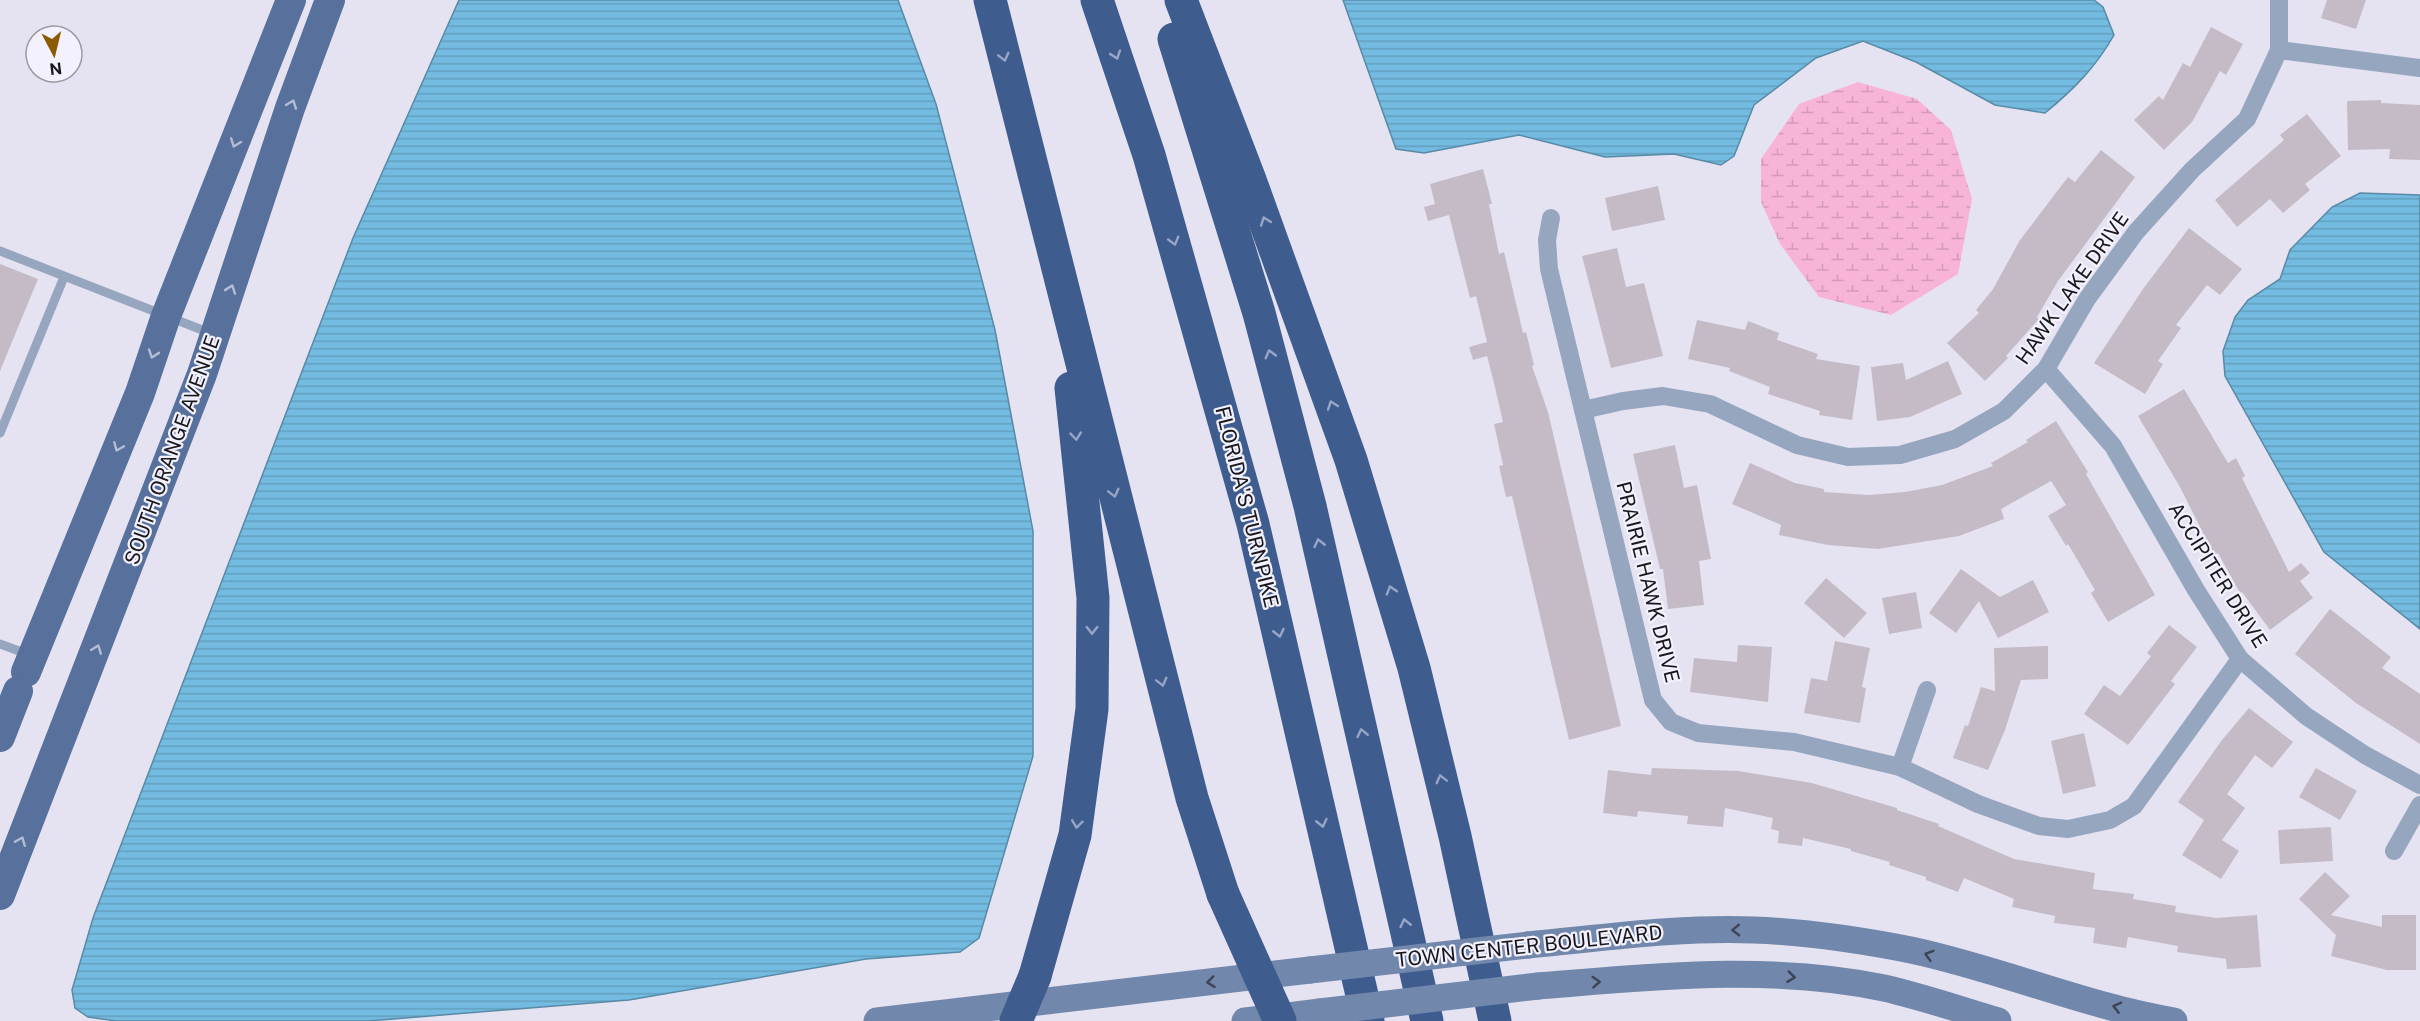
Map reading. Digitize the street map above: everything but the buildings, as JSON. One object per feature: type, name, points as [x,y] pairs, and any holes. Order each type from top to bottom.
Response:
[{"type":"highway","points":[[990,0],[1192,798],[1223,894],[1280,1021]]},
{"type":"highway","name":"FLORIDA'S TURNPIKE","points":[[1097,0],[1149,155],[1254,524],[1368,1021]]},
{"type":"highway","points":[[1161,0],[1259,313],[1310,506],[1427,1021]]},
{"type":"highway","points":[[1181,0],[1250,180],[1352,459],[1414,668],[1455,836],[1495,1021]]},
{"type":"highway","points":[[1016,1021],[1035,976],[1075,836],[1092,709],[1093,609],[1063,320],[1038,192]]},
{"type":"highway","points":[[1455,836],[1515,1021]]},
{"type":"main road","points":[[0,737],[140,393],[166,316],[291,0]]},
{"type":"main road","name":"SOUTH ORANGE AVENUE","points":[[0,895],[148,517],[216,335],[290,108],[330,0]]},
{"type":"main road","name":"TOWN CENTER BOULEVARD","points":[[877,1021],[1528,945],[1686,931],[1754,930],[1839,937],[1913,951],[2057,992],[2174,1021]]},
{"type":"main road","name":"TOWN CENTER BOULEVARD","points":[[1245,1021],[1538,986],[1670,976],[1775,975],[1884,988],[1998,1021]]},
{"type":"street","name":"HAWK LAKE DRIVE","points":[[1583,410],[1623,401],[1663,396],[1710,404],[1797,445],[1848,457],[1900,455],[1955,439],[2004,411],[2046,369],[2088,299],[2136,232],[2192,170],[2247,119],[2279,50],[2279,0]]},
{"type":"street","points":[[2279,50],[2420,68]]},
{"type":"street","name":"PRAIRIE HAWK DRIVE","points":[[1551,218],[1547,240],[1549,269],[1653,700],[1671,722],[1698,733],[1794,742],[1900,767],[1978,804],[2039,826],[2068,829],[2110,820],[2134,806],[2240,659]]},
{"type":"street","name":"ACCIPITER DRIVE","points":[[2046,369],[2113,446],[2196,590],[2240,659],[2307,716],[2365,755],[2420,785]]},
{"type":"street","points":[[1900,767],[1927,690]]},
{"type":"street","points":[[2394,851],[2420,805]]},
{"type":"lane","points":[[0,251],[216,335]]},
{"type":"lane","points":[[0,433],[64,277]]},
{"type":"lane","points":[[0,644],[25,673]]},
{"type":"green space","points":[[1858,82],[1917,99],[1951,130],[1972,199],[1958,274],[1891,315],[1819,297],[1780,244],[1761,202],[1761,159],[1799,104]]},
{"type":"water","points":[[459,0],[898,0],[936,104],[995,330],[1033,531],[1033,756],[979,938],[960,952],[866,959],[629,1000],[368,1021],[116,1021],[88,1017],[75,1008],[72,990],[93,918],[353,238]]},
{"type":"water","points":[[1343,0],[2094,0],[2103,7],[2114,35],[2100,57],[2083,77],[2045,113],[1995,105],[1916,62],[1863,41],[1816,58],[1754,105],[1734,156],[1721,165],[1674,154],[1605,157],[1519,135],[1424,153],[1396,149]]},
{"type":"water","points":[[2360,193],[2420,195],[2420,629],[2324,552],[2225,376],[2223,351],[2235,317],[2248,300],[2280,279],[2290,250],[2332,207]]}]
